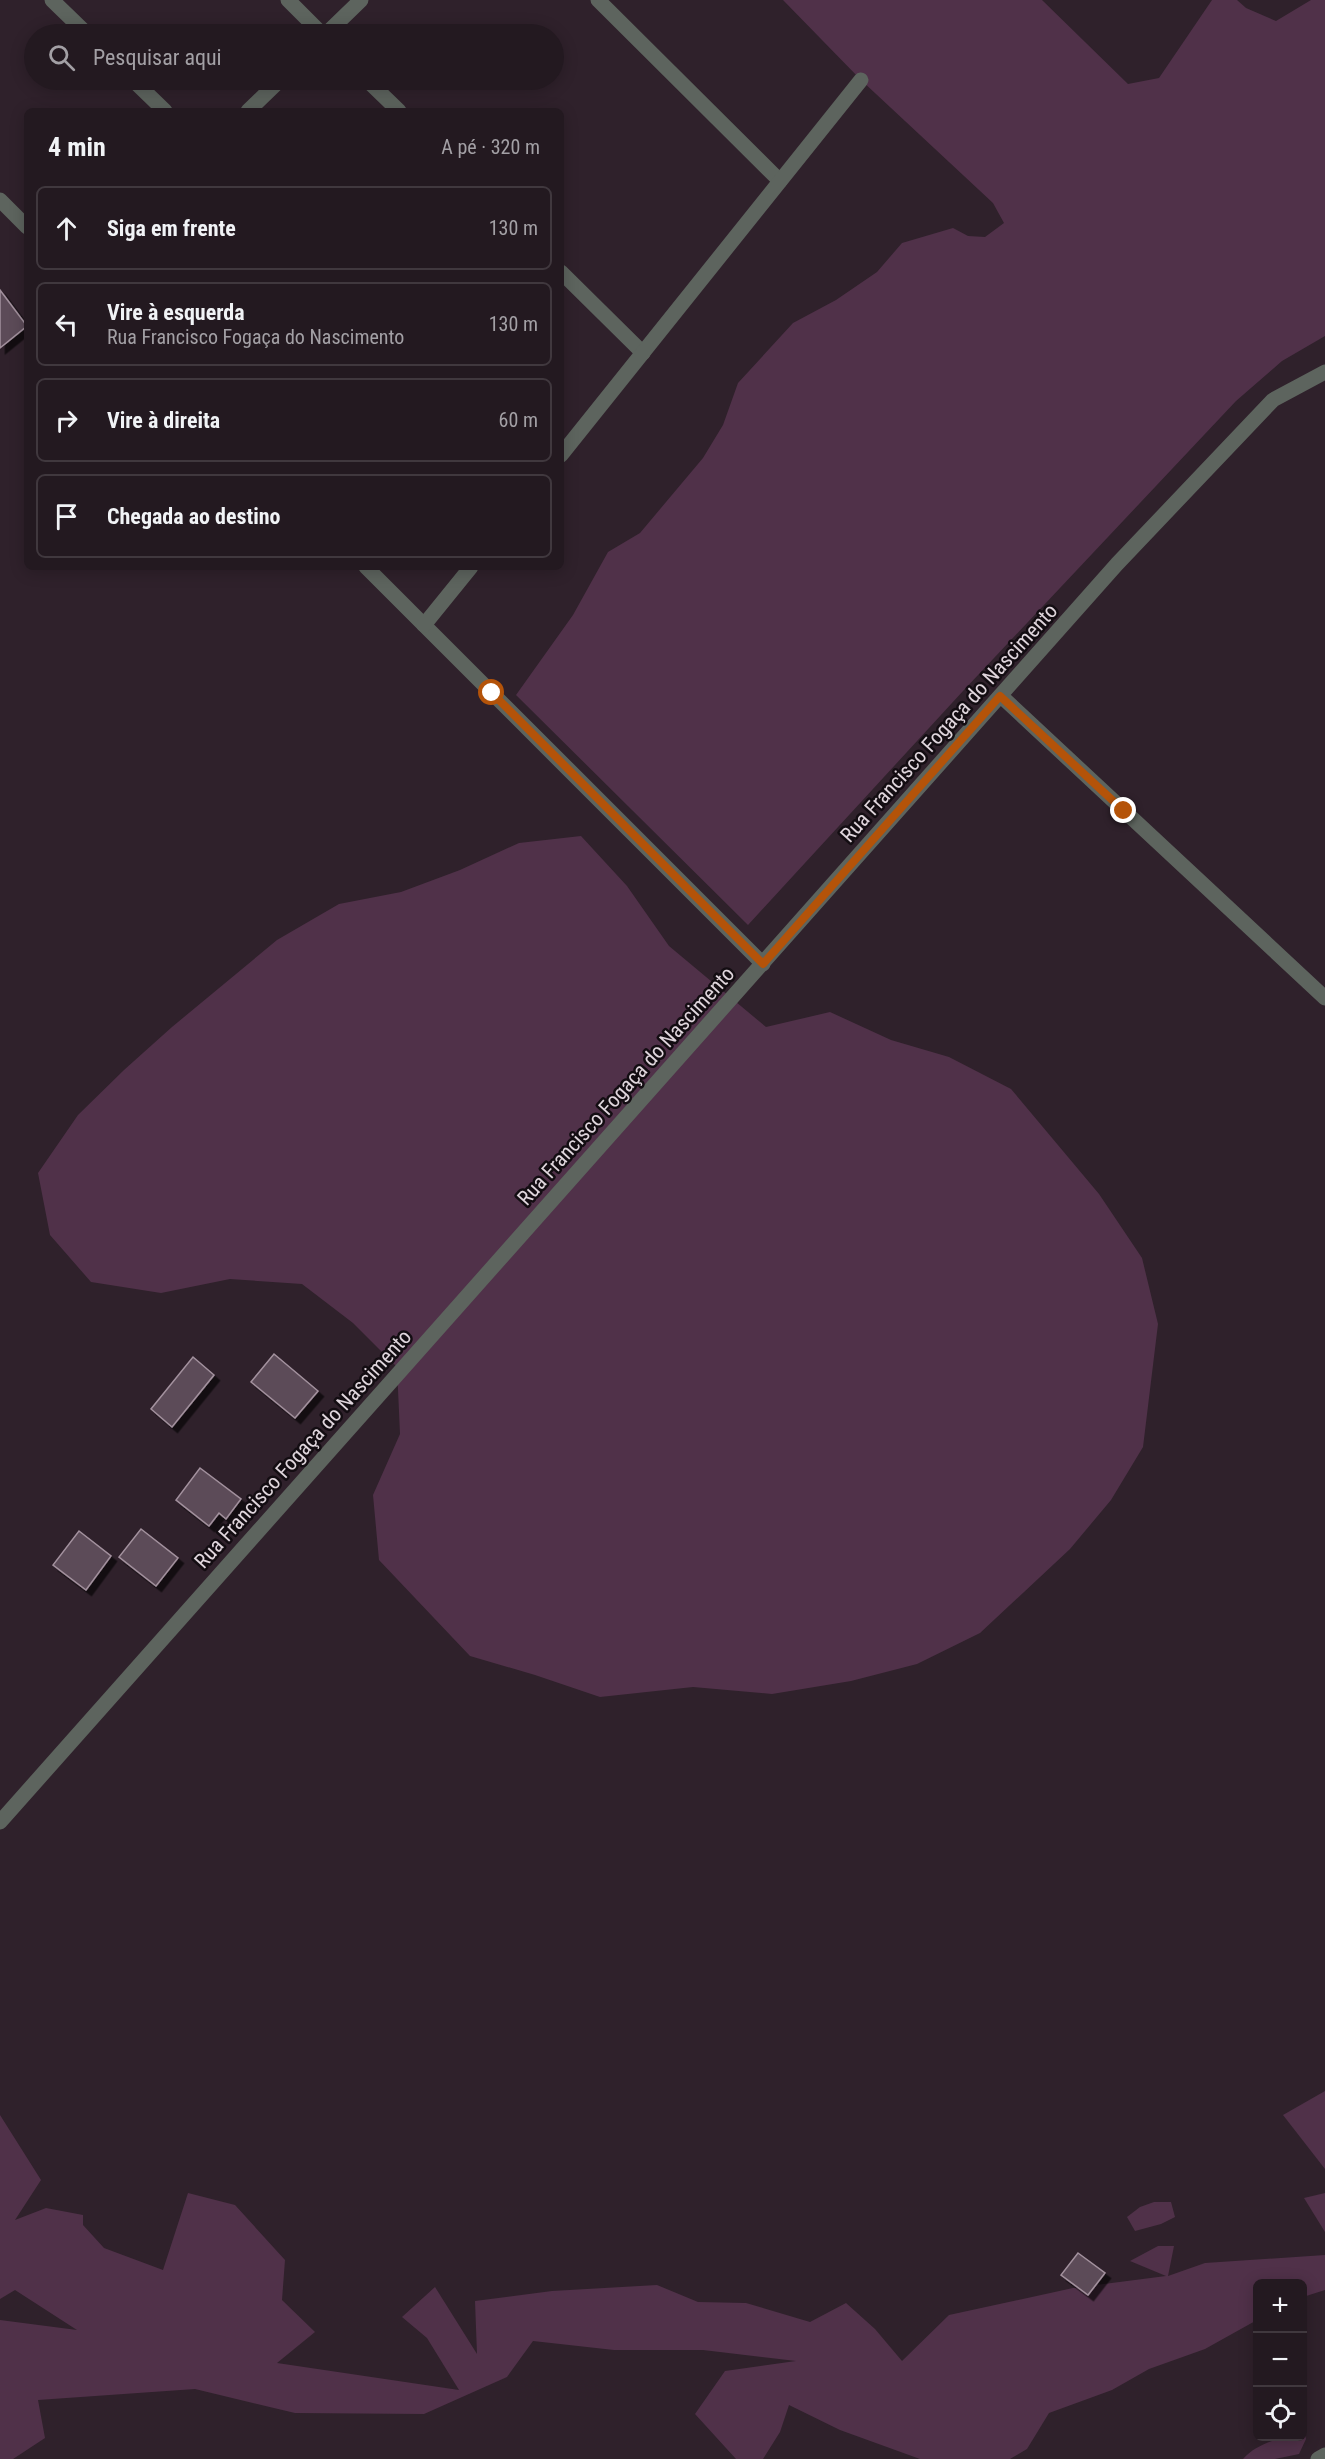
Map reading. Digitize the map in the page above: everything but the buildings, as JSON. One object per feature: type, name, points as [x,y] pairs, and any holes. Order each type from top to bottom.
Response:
[{"type":"street","points":[[52,0],[77,24]]},
{"type":"street","points":[[288,0],[313,24]]},
{"type":"street","points":[[335,24],[362,0]]},
{"type":"street","points":[[598,0],[780,181]]},
{"type":"street","points":[[564,451],[861,80]]},
{"type":"street","points":[[143,90],[162,108]]},
{"type":"street","points":[[251,108],[270,90]]},
{"type":"street","points":[[377,90],[396,108]]},
{"type":"street","points":[[0,200],[24,224]]},
{"type":"street","points":[[564,275],[643,353]]},
{"type":"street","name":"Rua Francisco Fogaça do Nascimento","points":[[0,1822],[1117,564],[1273,400],[1325,372]]},
{"type":"street","points":[[369,570],[763,964]]},
{"type":"street","points":[[424,625],[469,570]]},
{"type":"street","points":[[1000,696],[1325,998]]},
{"type":"street","points":[[1318,2459],[1325,2455]]},
{"type":"shaded area","points":[[783,0],[1042,0],[1128,84],[1159,78],[1212,0],[1237,0],[1246,8],[1276,21],[1311,0],[1325,0],[1325,336],[1282,361],[1236,401],[963,691],[748,925],[516,695],[573,615],[608,552],[640,533],[703,458],[723,425],[738,383],[793,323],[836,300],[877,272],[902,243],[953,228],[968,236],[985,237],[1004,223],[993,203],[861,80]]},
{"type":"shaded area","points":[[581,836],[627,886],[669,946],[766,1027],[830,1012],[891,1040],[949,1057],[1011,1089],[1099,1194],[1142,1258],[1158,1324],[1143,1447],[1111,1500],[1070,1549],[980,1633],[917,1664],[851,1681],[772,1694],[693,1687],[600,1697],[470,1656],[379,1560],[373,1495],[400,1434],[397,1367],[353,1323],[302,1284],[230,1279],[161,1293],[91,1282],[50,1235],[38,1173],[78,1115],[172,1027],[277,940],[339,904],[401,892],[460,870],[519,843]]},
{"type":"shaded area","points":[[1325,2091],[1325,2169],[1283,2115]]},
{"type":"shaded area","points":[[0,2115],[41,2180],[15,2220],[46,2208],[83,2215],[83,2225],[104,2248],[163,2270],[188,2193],[235,2205],[285,2260],[282,2300],[315,2332],[277,2363],[459,2390],[427,2338],[402,2317],[435,2287],[477,2354],[475,2301],[552,2291],[657,2285],[698,2302],[746,2303],[810,2322],[846,2303],[875,2329],[902,2361],[949,2315],[1073,2288],[1166,2276],[1130,2261],[1158,2246],[1174,2246],[1168,2276],[1205,2263],[1325,2255],[1325,2290],[1307,2296],[1307,2279],[1253,2279],[1253,2322],[1205,2349],[1149,2369],[1112,2390],[1049,2413],[1027,2449],[1010,2459],[920,2459],[840,2430],[789,2405],[780,2432],[763,2459],[736,2459],[695,2414],[725,2371],[796,2361],[703,2350],[614,2350],[533,2341],[507,2377],[424,2414],[295,2413],[195,2389],[38,2400],[45,2438],[13,2459],[0,2459],[0,2320],[77,2330],[15,2290],[0,2299]]},
{"type":"shaded area","points":[[1325,2193],[1325,2232],[1304,2198]]},
{"type":"shaded area","points":[[1154,2202],[1171,2202],[1175,2217],[1161,2224],[1135,2231],[1127,2217],[1140,2207]]},
{"type":"shaded area","points":[[1305,2441],[1299,2454],[1275,2459],[1243,2459],[1255,2449],[1271,2442]]},
{"type":"route","points":[[492,693],[763,964],[1000,696],[1124,811]]}]
